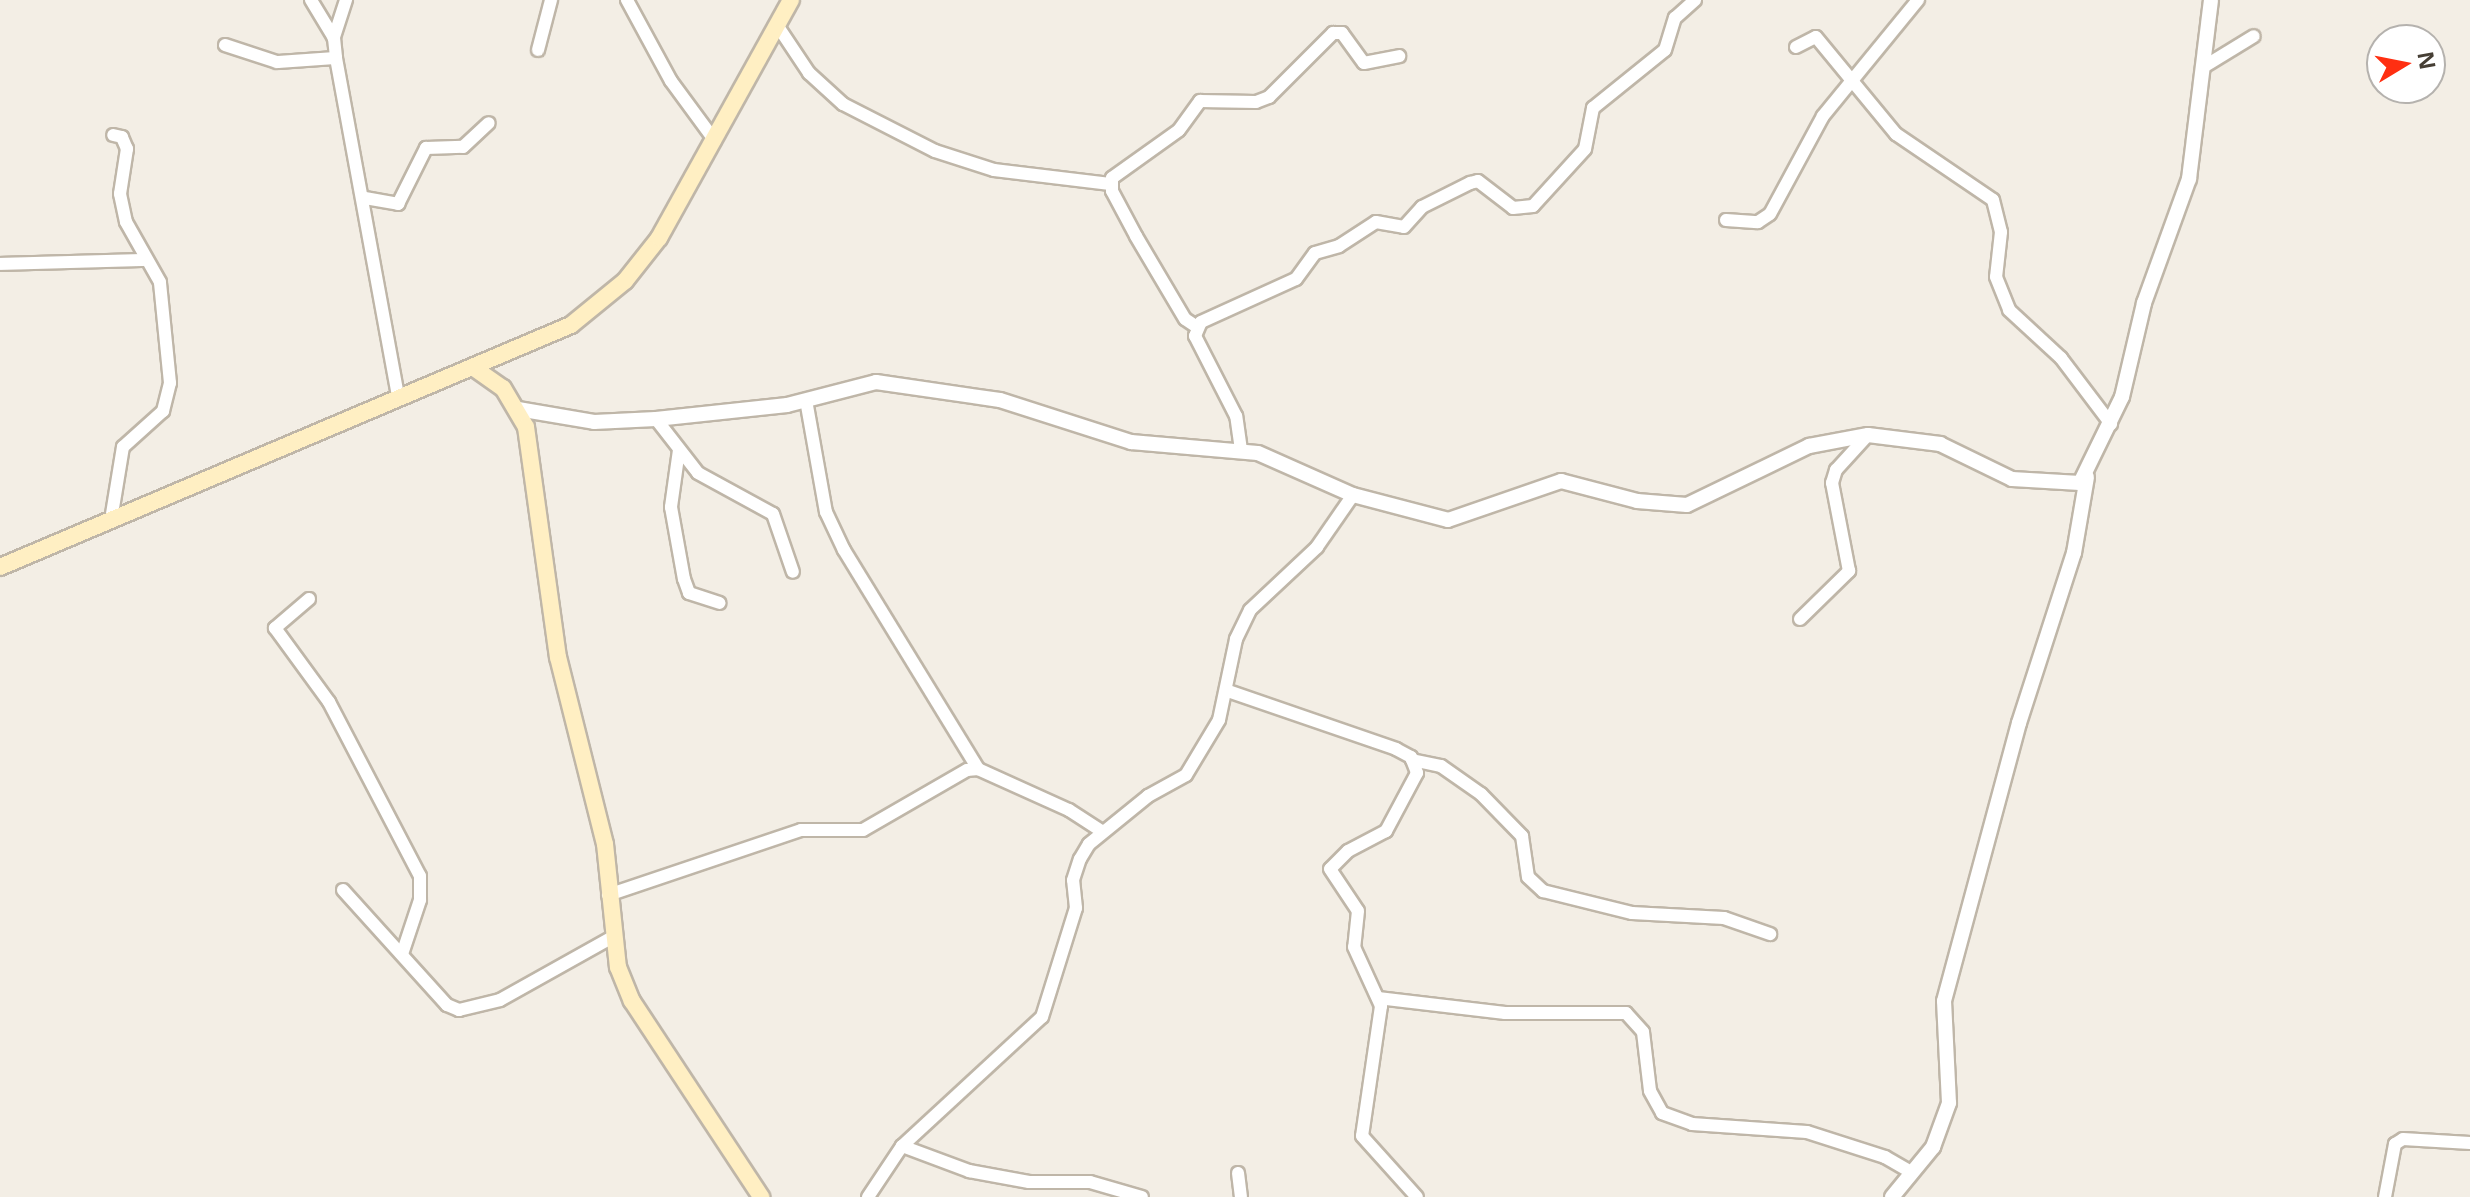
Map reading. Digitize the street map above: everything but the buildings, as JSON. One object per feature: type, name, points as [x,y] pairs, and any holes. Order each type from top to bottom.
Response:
[{"type":"main road","points":[[0,567],[571,325],[625,281],[659,238],[791,0]]},
{"type":"main road","points":[[517,350],[508,367],[514,404],[528,440],[558,657],[598,807],[611,938],[632,1001],[761,1197]]},
{"type":"main road","points":[[474,368],[488,373],[514,404]]},
{"type":"street","points":[[311,0],[334,38]]},
{"type":"street","points":[[346,0],[334,38],[336,58],[365,198],[398,396]]},
{"type":"street","points":[[538,50],[551,0]]},
{"type":"street","points":[[627,0],[671,81],[715,141]]},
{"type":"street","points":[[1197,327],[1296,279],[1315,253],[1339,246],[1376,222],[1404,227],[1422,207],[1470,183],[1478,181],[1513,208],[1533,206],[1585,149],[1593,108],[1665,50],[1672,21],[1695,0]]},
{"type":"street","points":[[1726,220],[1758,222],[1770,214],[1823,116],[1918,0]]},
{"type":"street","points":[[1892,1197],[1933,1147],[1949,1103],[1944,1001],[2019,723],[2074,553],[2087,477],[2111,424],[2189,179],[2211,0]]},
{"type":"street","points":[[777,25],[809,73],[843,104],[935,151],[994,170],[1110,184],[1141,161],[1157,140],[1179,130],[1200,101],[1261,101],[1287,83],[1333,33],[1342,33],[1364,63],[1399,56]]},
{"type":"street","points":[[2205,66],[2254,36]]},
{"type":"street","points":[[1796,47],[1816,37],[1853,76],[1896,134],[1993,200],[2001,232],[1996,277],[2009,310],[2061,358],[2111,424]]},
{"type":"street","points":[[225,45],[277,62],[336,58]]},
{"type":"street","points":[[365,198],[398,204],[426,148],[463,147],[489,123]]},
{"type":"street","points":[[111,520],[123,447],[163,411],[170,395],[167,316],[160,282],[145,260],[121,205],[125,141],[113,135]]},
{"type":"street","points":[[1110,184],[1185,319],[1197,327],[1206,366],[1236,416],[1241,450]]},
{"type":"street","points":[[0,264],[145,260]]},
{"type":"street","points":[[514,404],[594,422],[656,419],[806,400],[876,382],[1000,400],[1131,442],[1241,450],[1284,462],[1353,495],[1448,520],[1561,481],[1637,501],[1687,505],[1809,446],[1868,435],[1940,444],[2012,479],[2064,483],[2087,477]]},
{"type":"street","points":[[806,400],[826,512],[844,550],[978,769],[1103,832]]},
{"type":"street","points":[[656,419],[698,473],[773,514],[793,572]]},
{"type":"street","points":[[1800,619],[1849,571],[1832,483],[1836,470],[1868,435]]},
{"type":"street","points":[[679,450],[671,507],[684,579],[689,593],[719,603]]},
{"type":"street","points":[[868,1197],[902,1146],[1042,1017],[1076,908],[1073,880],[1089,844],[1186,775],[1219,720],[1228,691],[1236,639],[1250,610],[1317,547],[1353,495]]},
{"type":"street","points":[[309,599],[275,628],[329,702],[381,812],[420,876],[420,900],[402,954]]},
{"type":"street","points":[[1228,691],[1412,760],[1441,766],[1481,794],[1522,836],[1528,877],[1543,891],[1632,913],[1724,918],[1770,934]]},
{"type":"street","points":[[1412,760],[1417,773],[1401,813],[1386,831],[1348,851],[1330,869],[1358,911],[1354,947],[1378,998],[1381,1015],[1362,1136],[1417,1197]]},
{"type":"street","points":[[608,895],[801,830],[863,830],[942,779],[978,769]]},
{"type":"street","points":[[343,890],[447,1005],[459,1010],[500,1000],[611,938]]},
{"type":"street","points":[[1378,998],[1505,1013],[1626,1013],[1643,1032],[1650,1091],[1662,1113],[1692,1124],[1807,1132],[1885,1157],[1911,1172]]},
{"type":"street","points":[[2385,1197],[2395,1144],[2403,1139],[2470,1143]]},
{"type":"street","points":[[902,1146],[969,1171],[1029,1182],[1090,1182],[1142,1197]]},
{"type":"street","points":[[1238,1173],[1241,1197]]}]
